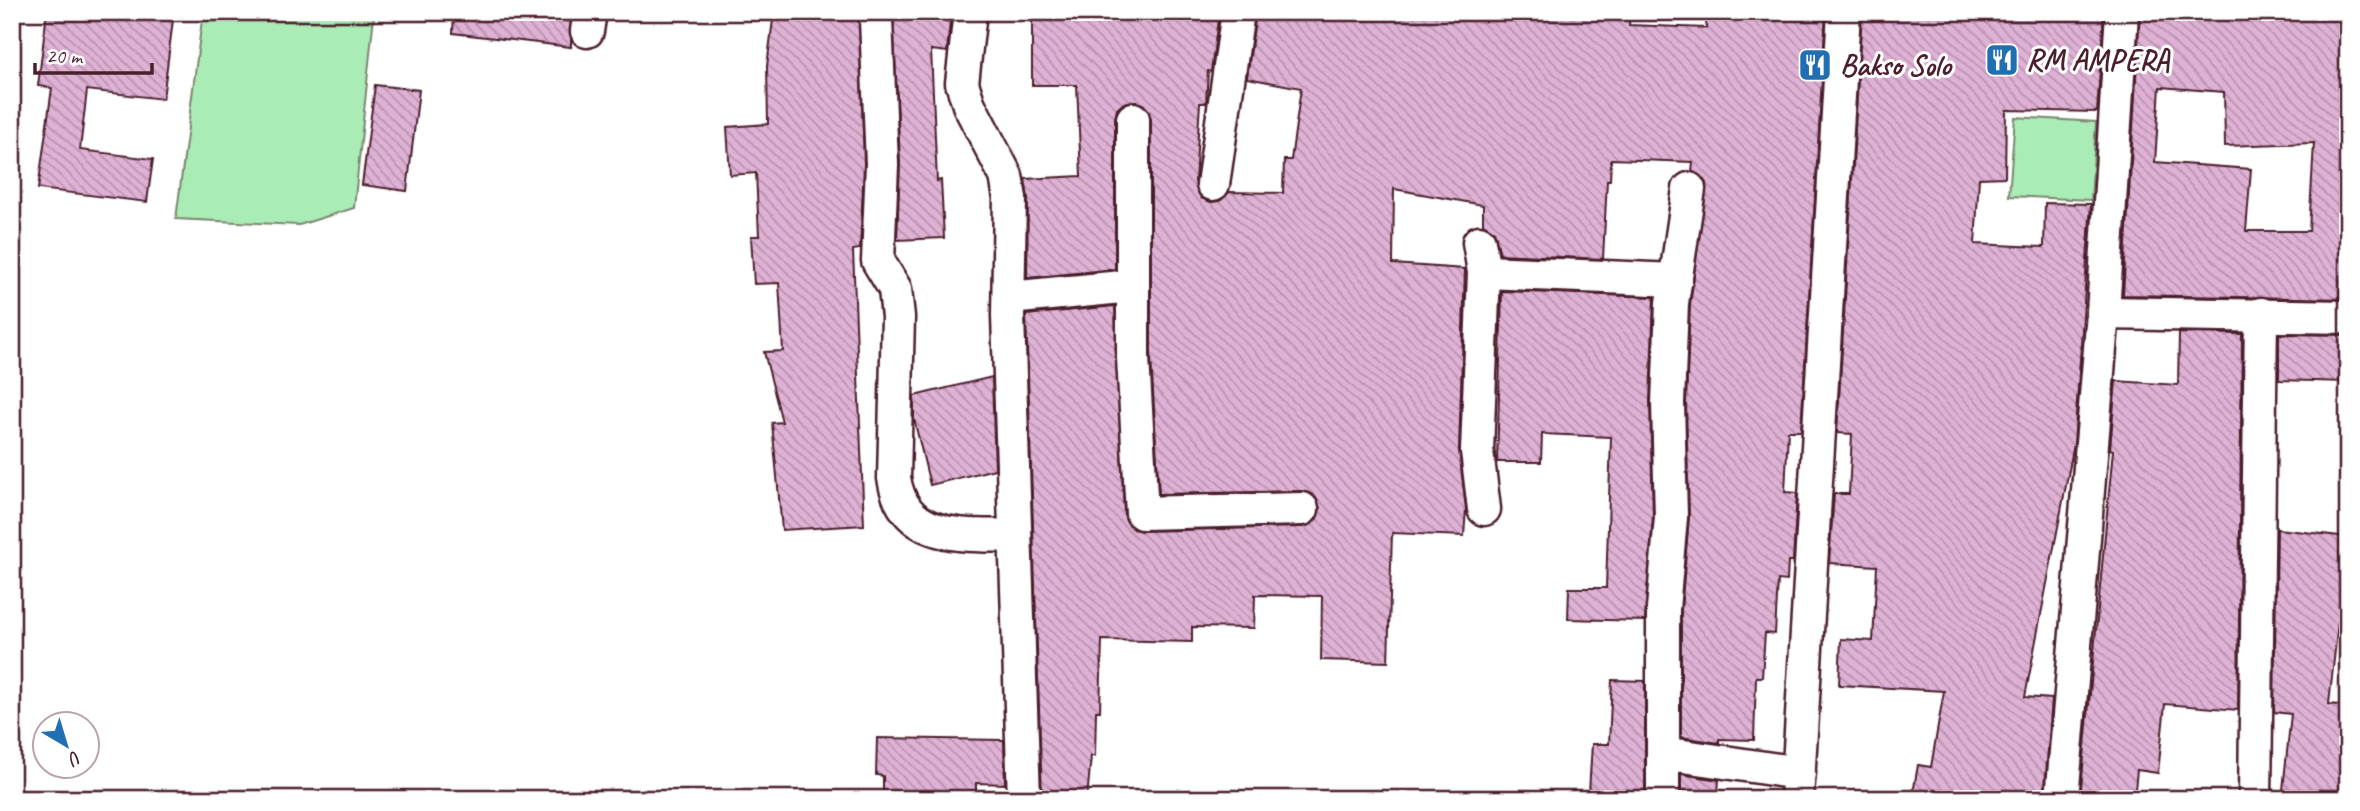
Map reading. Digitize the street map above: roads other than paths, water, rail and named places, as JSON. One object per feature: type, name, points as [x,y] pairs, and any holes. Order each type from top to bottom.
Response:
[{"type":"street","points":[[970,12],[962,83],[969,105],[1006,176],[1010,198],[1009,298],[1024,799]]},
{"type":"street","points":[[1213,184],[1238,12]]},
{"type":"street","points":[[1663,752],[1798,786],[1844,12]]},
{"type":"street","points":[[2062,799],[2103,313],[2122,12]]},
{"type":"street","points":[[876,19],[882,164],[878,261],[895,289],[898,317],[894,478],[897,495],[921,523],[940,533],[1015,536]]},
{"type":"street","points":[[1133,119],[1132,286],[1142,513],[1302,509]]},
{"type":"street","points":[[1663,799],[1663,609],[1671,517],[1668,404],[1672,303],[1689,188]]},
{"type":"street","points":[[1484,509],[1477,451],[1481,257],[1676,280]]},
{"type":"street","points":[[1009,298],[1132,286]]},
{"type":"street","points":[[2103,313],[2348,317]]},
{"type":"street","points":[[2255,799],[2261,314]]},
{"type":"place","name":"RM AMPERA","points":[[2002,60]]},
{"type":"place","name":"Bakso Solo","points":[[1815,65]]}]
